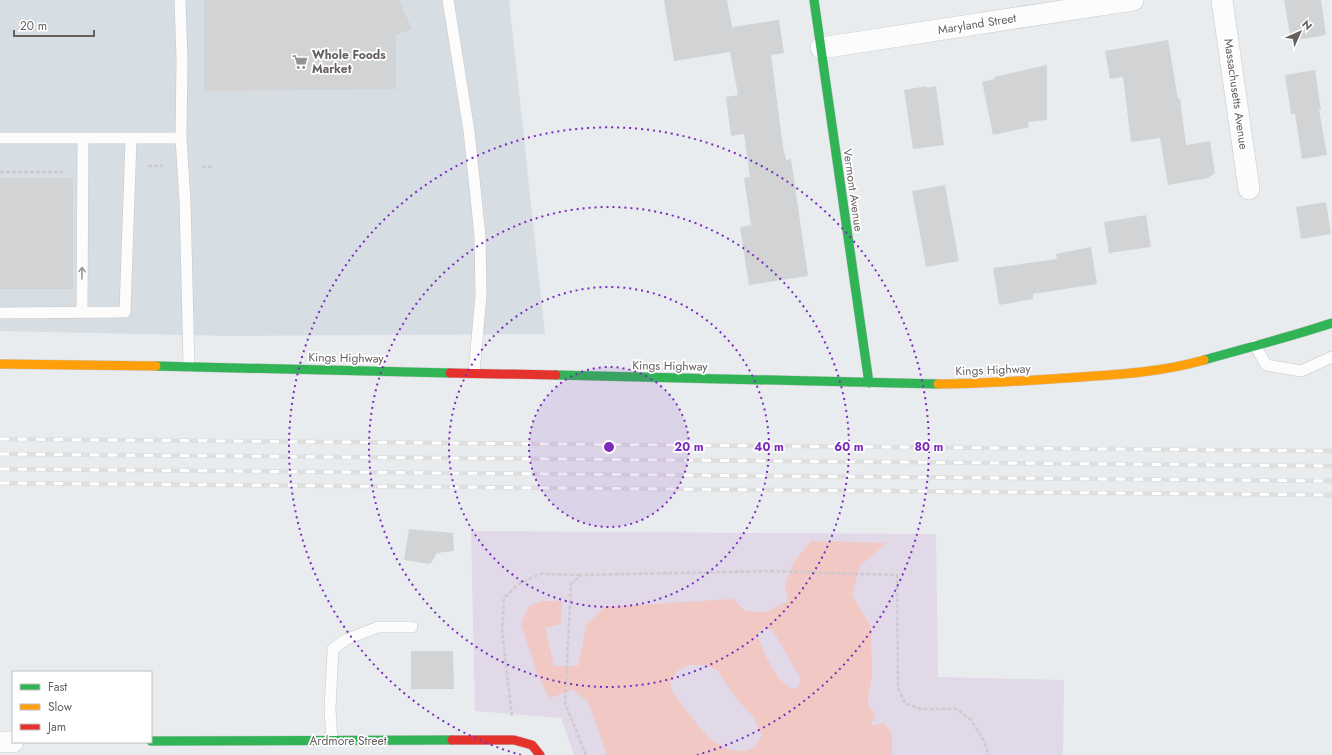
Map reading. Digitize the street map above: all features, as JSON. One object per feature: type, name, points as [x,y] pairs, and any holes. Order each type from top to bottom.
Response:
[{"type":"main road","name":"Vermont Avenue","points":[[814,0],[869,383]]},
{"type":"main road","name":"Kings Highway","points":[[0,364],[190,366],[869,383],[970,384],[1126,374],[1191,364],[1299,334],[1332,323]]},
{"type":"main road","name":"Ardmore Street","points":[[152,741],[514,740],[532,745],[540,755]]},
{"type":"street","name":"Maryland Street","points":[[821,48],[1133,0]]},
{"type":"street","name":"Massachusetts Avenue","points":[[1222,0],[1249,189]]},
{"type":"street","points":[[0,742],[12,742]]},
{"type":"lane","points":[[180,0],[182,60],[181,138],[185,201],[190,366]]},
{"type":"lane","points":[[448,0],[469,131],[480,236],[481,295],[474,373]]},
{"type":"lane","points":[[0,138],[181,138]]},
{"type":"lane","points":[[82,312],[83,138]]},
{"type":"lane","points":[[0,314],[125,312],[131,139]]},
{"type":"lane","points":[[1255,345],[1266,365],[1300,372],[1332,357]]},
{"type":"lane","points":[[332,741],[330,708],[333,649],[345,640],[378,627],[412,627]]},
{"type":"path","points":[[514,740],[511,698],[502,631],[504,598],[517,585],[540,574],[581,575],[770,571],[897,574],[898,688],[905,702],[920,709],[957,709],[971,720],[983,739],[989,755]]},
{"type":"path","points":[[581,575],[571,584],[565,694],[566,703],[586,755]]},
{"type":"shaded area","points":[[0,0],[509,0],[545,334],[234,336],[0,331]]},
{"type":"shaded area","points":[[471,531],[936,534],[938,677],[1064,680],[1063,755],[574,755],[561,718],[475,711]]},
{"type":"shaded area","points":[[811,541],[886,543],[860,566],[852,595],[871,627],[872,676],[867,703],[875,715],[870,726],[883,723],[892,732],[892,755],[607,755],[588,701],[573,690],[549,698],[537,672],[521,624],[529,606],[542,601],[562,601],[561,624],[545,628],[554,666],[578,666],[587,624],[605,607],[733,599],[745,611],[766,612],[788,601],[785,585],[794,562]],"holes":[[[763,629],[772,629],[801,679],[798,688],[792,689],[779,679],[765,655],[757,635]],[[688,665],[704,665],[716,669],[736,698],[753,716],[762,736],[756,746],[745,751],[729,750],[710,739],[700,728],[672,692],[670,681],[678,670]]]},
{"type":"building","name":"Whole Foods Market","points":[[204,0],[399,0],[412,29],[396,35],[396,89],[204,91]]},
{"type":"building","points":[[664,0],[727,0],[732,27],[779,20],[784,53],[771,55],[783,147],[786,160],[791,159],[808,276],[749,285],[740,227],[751,225],[744,178],[750,177],[744,134],[731,136],[726,97],[738,95],[730,52],[674,61]]},
{"type":"building","points":[[1284,0],[1321,0],[1326,35],[1291,41]]},
{"type":"building","points":[[1168,40],[1178,99],[1180,98],[1186,145],[1210,141],[1215,173],[1208,178],[1168,185],[1160,138],[1131,142],[1123,77],[1110,79],[1105,51]]},
{"type":"building","points":[[1047,65],[1047,120],[1028,122],[1029,127],[993,135],[982,82],[995,79],[994,77]]},
{"type":"building","points":[[1315,70],[1321,110],[1319,110],[1327,155],[1302,159],[1295,114],[1291,114],[1285,75]]},
{"type":"building","points":[[927,86],[927,88],[936,86],[944,145],[913,149],[904,90]]},
{"type":"building","points":[[0,178],[73,178],[73,289],[0,289]]},
{"type":"building","points":[[945,185],[959,261],[926,267],[912,191]]},
{"type":"building","points":[[1326,202],[1331,234],[1301,239],[1296,207]]},
{"type":"building","points":[[1146,215],[1151,247],[1109,253],[1104,222]]},
{"type":"building","points":[[1091,247],[1097,284],[1033,294],[1033,299],[999,305],[993,268],[1057,259],[1056,254]]},
{"type":"building","points":[[409,529],[453,533],[454,551],[437,553],[430,564],[404,560]]},
{"type":"building","points":[[411,651],[453,651],[454,689],[411,689]]},
{"type":"railway","points":[[0,439],[1332,451]]},
{"type":"railway","points":[[0,454],[1332,466]]},
{"type":"railway","points":[[0,469],[1332,481]]},
{"type":"railway","points":[[0,483],[1332,495]]},
{"type":"traffic: fast","points":[[814,0],[869,383]]},
{"type":"traffic: fast","points":[[1204,360],[1332,323]]},
{"type":"traffic: fast","points":[[156,366],[450,373]]},
{"type":"traffic: fast","points":[[556,375],[938,384]]},
{"type":"traffic: fast","points":[[152,741],[452,740]]},
{"type":"traffic: slow","points":[[938,384],[1002,382],[1152,371],[1204,360]]},
{"type":"traffic: slow","points":[[0,364],[156,366]]},
{"type":"traffic: jam","points":[[450,373],[556,375]]},
{"type":"traffic: jam","points":[[452,740],[514,740],[532,745],[540,755]]},
{"type":"place","name":"Whole Foods Market","points":[[300,62]]}]
